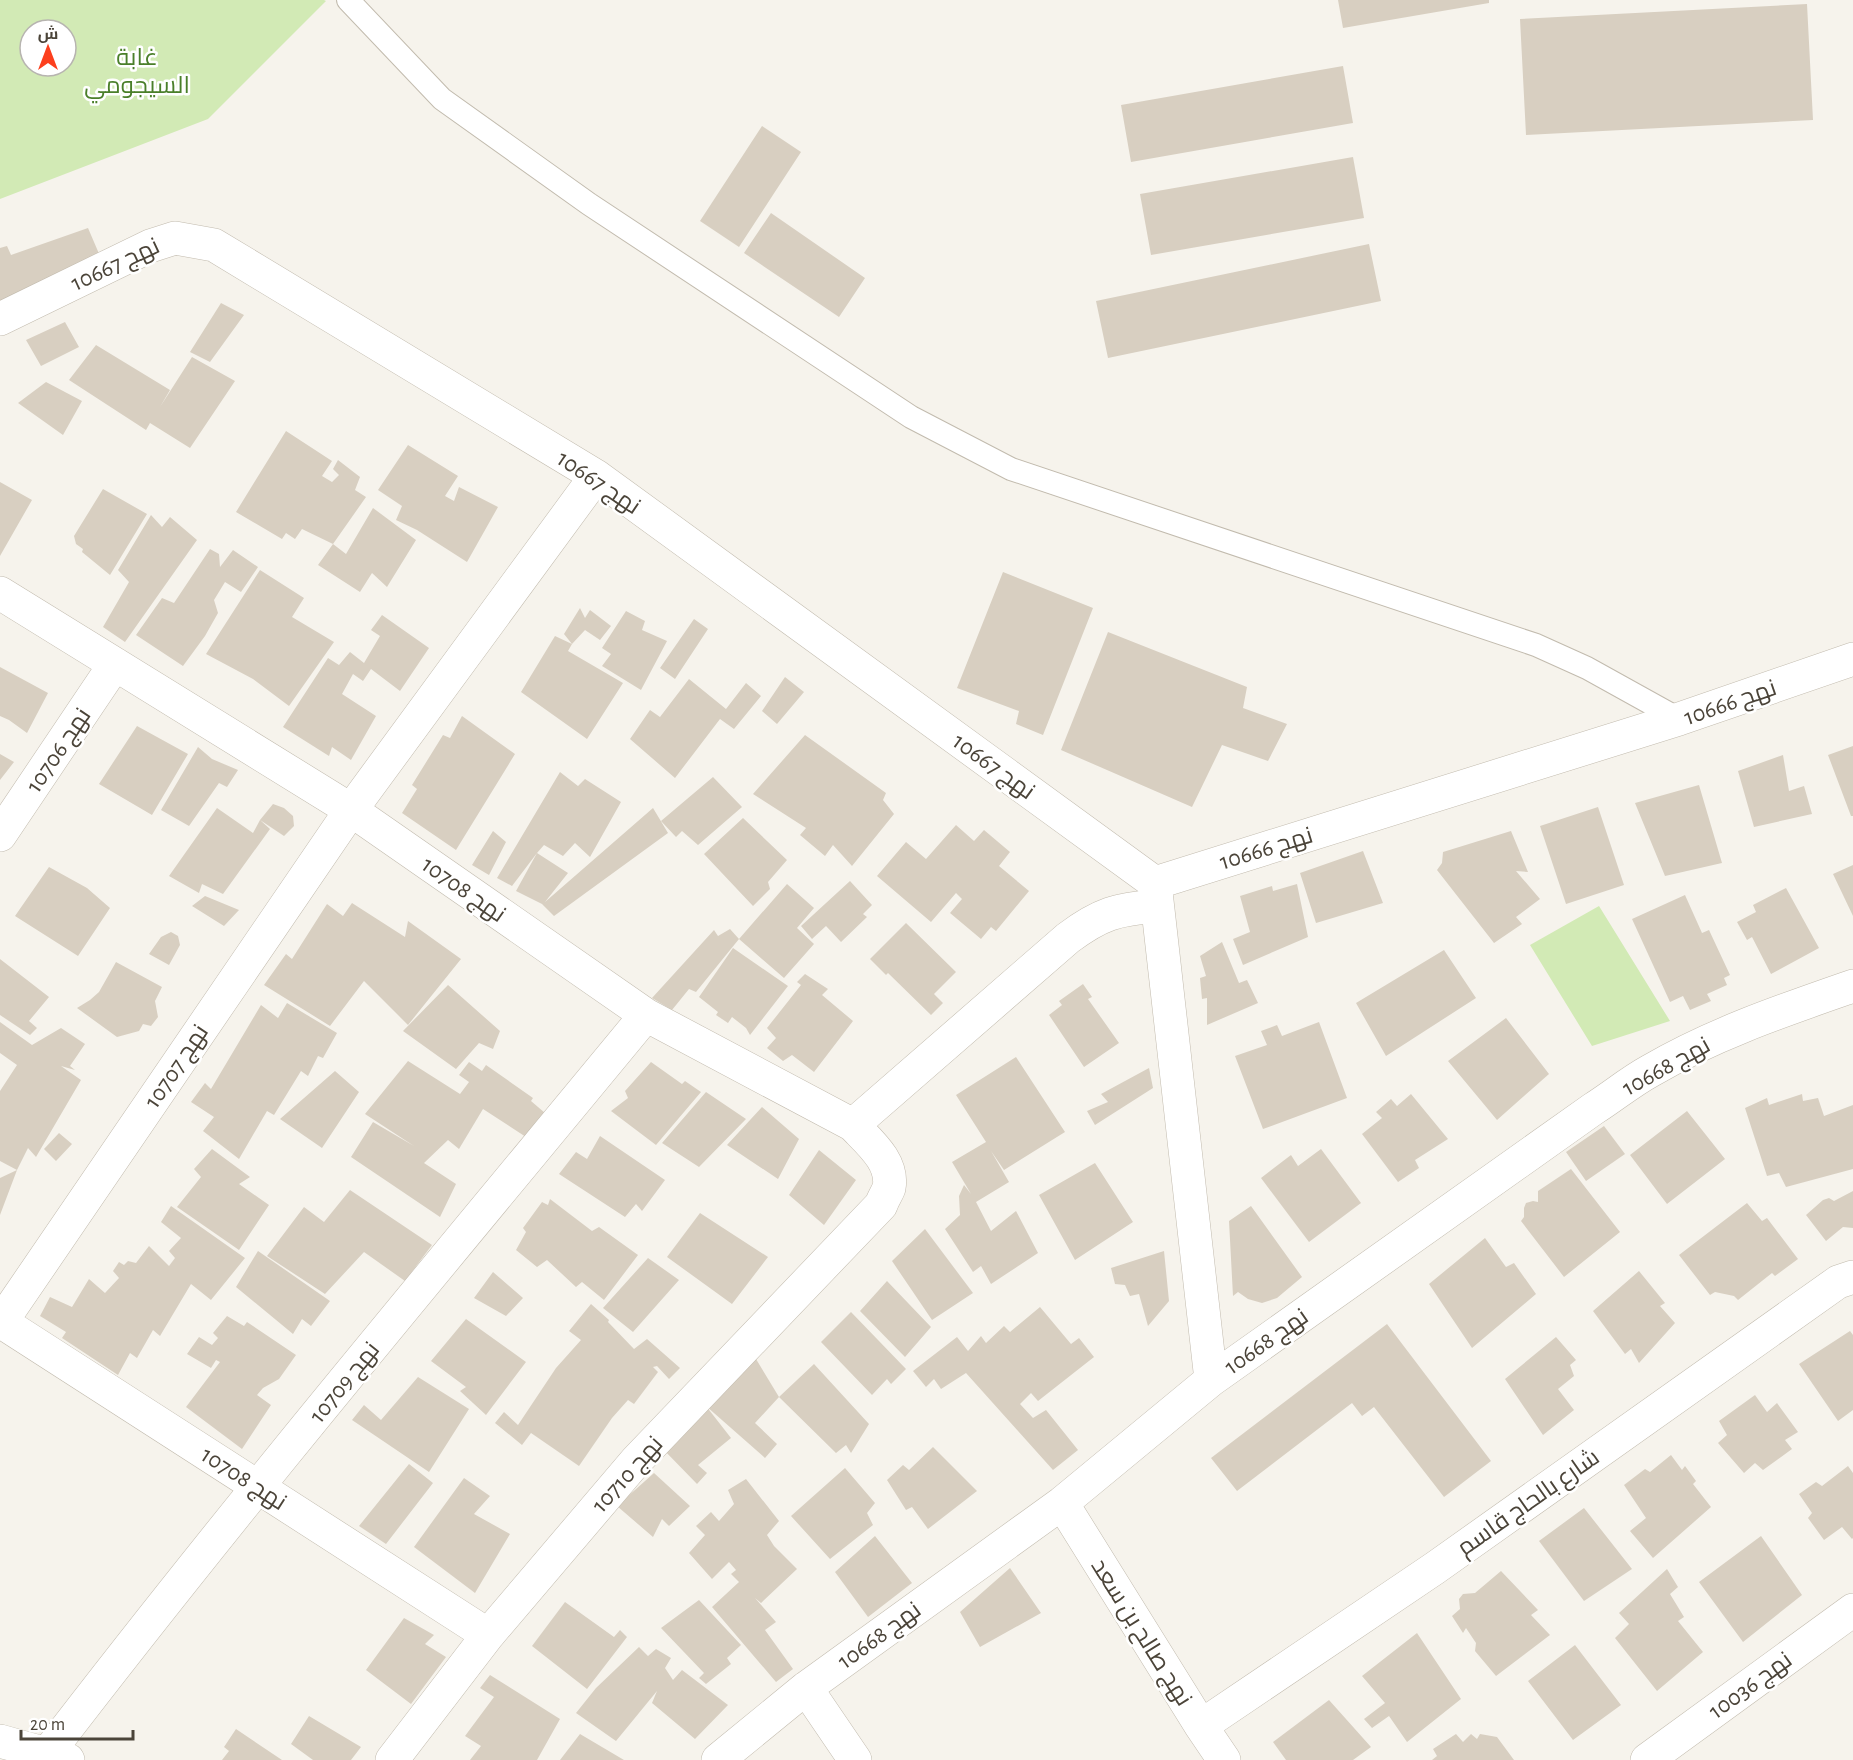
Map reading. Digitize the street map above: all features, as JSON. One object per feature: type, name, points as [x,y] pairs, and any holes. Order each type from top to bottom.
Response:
[{"type":"street","name":"نهج 10667","points":[[0,319],[150,246],[175,238],[214,245],[596,476],[1156,894]]},
{"type":"street","name":"نهج 10707","points":[[0,1322],[351,810],[596,476]]},
{"type":"street","name":"نهج 10708","points":[[0,593],[351,810],[646,1015],[853,1125],[885,1161],[890,1175],[889,1189],[880,1205]]},
{"type":"street","name":"نهج 10666","points":[[1156,894],[1853,659]]},
{"type":"street","name":"نهج 10706","points":[[0,835],[115,664]]},
{"type":"street","points":[[853,1125],[1068,938],[1105,914],[1128,908],[1156,894],[1211,1380]]},
{"type":"street","name":"نهج 10668","points":[[718,1760],[806,1688],[1062,1503],[1211,1380],[1583,1116],[1650,1071],[1704,1043],[1776,1013],[1853,986]]},
{"type":"street","name":"نهج 10709","points":[[58,1757],[146,1625],[646,1015]]},
{"type":"street","name":"نهج 10710","points":[[392,1760],[488,1635],[636,1461],[880,1205]]},
{"type":"street","name":"شارع بالحاج قاسم","points":[[1201,1726],[1435,1568],[1838,1282],[1853,1277]]},
{"type":"street","name":"نهج 10708","points":[[0,1322],[488,1635]]},
{"type":"street","name":"نهج صالح بن سعد","points":[[1062,1503],[1224,1760]]},
{"type":"street","name":"نهج 10036","points":[[1647,1760],[1853,1610]]},
{"type":"street","points":[[806,1688],[855,1760]]},
{"type":"street","points":[[0,1741],[58,1757]]},
{"type":"lane","points":[[348,0],[442,99],[589,204],[911,417],[1011,469],[1536,645],[1587,668],[1679,719]]},
{"type":"green space","name":"غابة السيجومي","points":[[0,0],[326,1],[208,119],[0,199]]},
{"type":"green space","points":[[1599,906],[1670,1021],[1592,1046],[1530,945]]},
{"type":"building","points":[[1338,0],[1489,0],[1489,3],[1343,28]]},
{"type":"building","points":[[1807,4],[1813,120],[1526,135],[1520,19]]},
{"type":"building","points":[[1343,66],[1353,123],[1131,162],[1121,105]]},
{"type":"building","points":[[762,126],[801,152],[739,247],[700,221]]},
{"type":"building","points":[[1353,157],[1364,218],[1151,255],[1140,194]]},
{"type":"building","points":[[771,213],[865,278],[839,317],[744,253]]},
{"type":"building","points":[[88,228],[100,256],[0,313],[0,248],[7,246],[11,255]]},
{"type":"building","points":[[1369,244],[1381,301],[1108,358],[1096,301]]},
{"type":"building","points":[[221,303],[244,315],[210,362],[190,352]]},
{"type":"building","points":[[65,322],[79,347],[41,366],[26,340]]},
{"type":"building","points":[[96,345],[170,390],[160,407],[192,357],[235,381],[190,448],[150,423],[146,430],[69,380]]},
{"type":"building","points":[[46,382],[82,401],[63,435],[18,403]]},
{"type":"building","points":[[286,431],[332,461],[322,476],[332,482],[339,475],[333,469],[338,460],[360,477],[355,490],[366,497],[333,544],[302,529],[295,539],[286,533],[282,539],[236,512]]},
{"type":"building","points":[[408,445],[458,476],[445,496],[454,501],[459,487],[498,507],[467,562],[417,530],[396,520],[402,506],[378,490]]},
{"type":"building","points":[[0,482],[32,500],[0,556]]},
{"type":"building","points":[[103,489],[147,514],[110,575],[82,552],[83,549],[76,544],[74,536]]},
{"type":"building","points":[[373,508],[416,540],[387,587],[372,573],[360,592],[318,565],[333,544],[346,554]]},
{"type":"building","points":[[151,515],[162,527],[170,517],[197,540],[125,642],[103,627],[129,582],[118,570]]},
{"type":"building","points":[[210,549],[219,554],[220,567],[233,550],[258,567],[241,592],[225,582],[214,600],[218,613],[205,636],[183,666],[136,635],[162,598],[174,603]]},
{"type":"building","points":[[260,570],[304,598],[292,617],[334,642],[289,706],[253,679],[206,654]]},
{"type":"building","points":[[1003,572],[1093,608],[1043,735],[1016,724],[1019,711],[957,688]]},
{"type":"building","points":[[580,608],[585,618],[590,610],[611,626],[600,640],[585,630],[572,644],[564,634]]},
{"type":"building","points":[[626,611],[645,621],[642,630],[667,641],[641,690],[602,666],[611,654],[602,648]]},
{"type":"building","points":[[382,615],[429,648],[400,691],[371,669],[363,681],[353,674],[342,694],[376,716],[351,760],[332,747],[329,756],[283,727],[328,658],[339,665],[350,652],[364,663],[380,636],[371,630]]},
{"type":"building","points":[[694,619],[708,629],[675,679],[660,668]]},
{"type":"building","points":[[1108,632],[1247,687],[1243,708],[1287,724],[1268,761],[1222,745],[1192,807],[1061,750]]},
{"type":"building","points":[[555,636],[572,644],[568,651],[623,683],[587,739],[521,692]]},
{"type":"building","points":[[0,667],[48,693],[27,733],[0,716]]},
{"type":"building","points":[[785,677],[804,692],[777,724],[762,711]]},
{"type":"building","points":[[689,679],[726,709],[746,683],[761,696],[734,729],[720,719],[675,778],[630,739],[650,710],[660,717]]},
{"type":"building","points":[[462,716],[515,754],[456,850],[402,813],[417,789],[412,785],[443,735],[450,738]]},
{"type":"building","points":[[137,726],[188,754],[152,815],[99,784]]},
{"type":"building","points":[[805,735],[886,793],[883,800],[894,814],[852,866],[833,845],[825,856],[800,835],[806,828],[753,794]]},
{"type":"building","points":[[1853,746],[1853,816],[1851,816],[1828,755]]},
{"type":"building","points":[[198,747],[212,759],[238,770],[227,787],[219,783],[189,826],[161,810]]},
{"type":"building","points":[[0,754],[14,762],[0,780]]},
{"type":"building","points":[[1783,755],[1789,791],[1804,786],[1812,814],[1754,827],[1738,771]]},
{"type":"building","points":[[560,772],[578,786],[585,779],[621,802],[590,857],[575,843],[563,856],[544,845],[512,886],[497,878]]},
{"type":"building","points":[[713,777],[742,807],[698,845],[682,831],[676,837],[661,821]]},
{"type":"building","points":[[1699,785],[1722,863],[1665,876],[1635,803]]},
{"type":"building","points":[[273,804],[284,808],[293,816],[294,826],[284,836],[260,820]]},
{"type":"building","points":[[1598,807],[1624,885],[1566,904],[1540,826]]},
{"type":"building","points":[[217,808],[253,833],[260,820],[270,829],[223,894],[202,884],[199,893],[169,876]]},
{"type":"building","points":[[653,808],[668,833],[554,916],[542,904],[516,891],[537,853],[568,873],[545,902]]},
{"type":"building","points":[[743,818],[787,860],[768,882],[770,889],[753,906],[704,854]]},
{"type":"building","points":[[956,825],[974,841],[984,830],[1010,852],[999,866],[1029,891],[996,931],[991,927],[981,939],[950,913],[962,899],[956,893],[931,922],[877,876],[906,842],[926,859]]},
{"type":"building","points":[[493,831],[506,842],[489,875],[472,865]]},
{"type":"building","points":[[1511,831],[1528,872],[1516,871],[1540,899],[1516,917],[1522,924],[1494,943],[1437,870],[1442,863],[1443,852]]},
{"type":"building","points":[[1363,851],[1383,903],[1316,923],[1300,873]]},
{"type":"building","points":[[1853,865],[1853,916],[1833,874]]},
{"type":"building","points":[[49,867],[87,888],[110,908],[78,956],[15,916]]},
{"type":"building","points":[[850,881],[872,905],[863,914],[867,917],[841,942],[826,926],[812,939],[801,926]]},
{"type":"building","points":[[787,884],[814,908],[797,928],[814,944],[784,978],[739,939]]},
{"type":"building","points":[[1297,884],[1308,937],[1243,965],[1233,939],[1250,932],[1240,896],[1272,886],[1273,891]]},
{"type":"building","points":[[1786,888],[1819,948],[1771,974],[1752,937],[1747,940],[1737,922],[1756,912],[1753,905]]},
{"type":"building","points":[[1685,895],[1702,933],[1709,930],[1730,975],[1724,978],[1727,985],[1707,994],[1711,1001],[1690,1010],[1683,996],[1670,1002],[1632,919]]},
{"type":"building","points":[[205,896],[239,910],[224,926],[192,906]]},
{"type":"building","points":[[352,903],[405,937],[408,921],[461,959],[408,1025],[364,981],[330,1026],[264,985],[286,954],[292,959],[327,904],[343,916]]},
{"type":"building","points":[[906,923],[956,972],[934,994],[943,1003],[931,1015],[888,973],[886,975],[870,959]]},
{"type":"building","points":[[730,929],[739,939],[696,992],[689,989],[672,1010],[652,998],[714,930],[718,936]]},
{"type":"building","points":[[171,932],[178,936],[180,945],[169,965],[149,954],[161,937]]},
{"type":"building","points":[[1222,942],[1239,983],[1247,980],[1258,1003],[1207,1025],[1207,998],[1202,999],[1200,978],[1206,976],[1200,956]]},
{"type":"building","points":[[733,948],[788,986],[750,1035],[746,1028],[732,1017],[728,1023],[716,1015],[718,1012],[699,997]]},
{"type":"building","points":[[1444,950],[1476,998],[1386,1056],[1356,1003]]},
{"type":"building","points":[[0,959],[49,997],[29,1021],[37,1028],[30,1035],[0,1015]]},
{"type":"building","points":[[116,962],[162,987],[155,1001],[158,1017],[151,1026],[143,1024],[139,1031],[117,1037],[77,1008],[99,992]]},
{"type":"building","points":[[805,974],[828,989],[822,995],[853,1021],[814,1072],[792,1055],[783,1061],[767,1048],[776,1038],[767,1028],[801,985],[797,982]]},
{"type":"building","points":[[1083,984],[1092,997],[1088,999],[1119,1043],[1084,1067],[1049,1015],[1062,1005],[1059,1001]]},
{"type":"building","points":[[448,985],[500,1031],[493,1049],[479,1043],[456,1069],[403,1031]]},
{"type":"building","points":[[287,1003],[337,1033],[323,1058],[318,1056],[308,1076],[301,1071],[274,1115],[267,1111],[239,1159],[203,1131],[214,1117],[191,1102],[205,1083],[211,1089],[261,1005],[278,1018]]},
{"type":"building","points":[[1506,1018],[1549,1074],[1497,1120],[1448,1061]]},
{"type":"building","points":[[0,1022],[32,1045],[61,1028],[85,1044],[70,1066],[75,1070],[61,1066],[81,1080],[36,1157],[28,1148],[17,1170],[0,1161],[0,1091],[17,1065],[0,1053]]},
{"type":"building","points":[[1319,1022],[1347,1098],[1263,1129],[1235,1056],[1267,1045],[1261,1031],[1277,1025],[1282,1036]]},
{"type":"building","points":[[1016,1057],[1065,1132],[1004,1170],[991,1151],[1009,1182],[976,1202],[991,1231],[1016,1211],[1038,1253],[991,1284],[981,1266],[973,1272],[945,1229],[960,1215],[959,1196],[964,1185],[971,1194],[952,1162],[986,1142],[956,1095]]},
{"type":"building","points":[[408,1061],[460,1094],[469,1082],[459,1075],[469,1062],[482,1071],[486,1065],[533,1098],[531,1101],[545,1113],[526,1137],[483,1109],[459,1149],[448,1140],[424,1163],[456,1184],[440,1217],[351,1157],[373,1122],[414,1146],[365,1114]]},
{"type":"building","points":[[651,1062],[682,1084],[685,1081],[701,1092],[656,1145],[611,1111],[628,1098],[625,1091]]},
{"type":"building","points":[[1149,1068],[1153,1088],[1095,1125],[1087,1111],[1108,1102],[1101,1094]]},
{"type":"building","points":[[335,1071],[359,1092],[322,1148],[280,1119]]},
{"type":"building","points":[[706,1092],[746,1119],[699,1167],[662,1143]]},
{"type":"building","points":[[1411,1094],[1448,1139],[1415,1160],[1419,1168],[1398,1182],[1362,1134],[1382,1118],[1376,1112],[1391,1099],[1397,1106]]},
{"type":"building","points":[[1802,1094],[1803,1101],[1818,1098],[1824,1116],[1853,1105],[1853,1169],[1786,1187],[1779,1173],[1767,1176],[1745,1108],[1767,1098],[1769,1105]]},
{"type":"building","points":[[762,1107],[799,1139],[778,1179],[727,1145]]},
{"type":"building","points":[[1687,1111],[1725,1159],[1667,1204],[1630,1155]]},
{"type":"building","points":[[1604,1126],[1625,1154],[1586,1181],[1566,1152]]},
{"type":"building","points":[[59,1133],[72,1144],[56,1161],[44,1149]]},
{"type":"building","points":[[600,1136],[665,1180],[642,1211],[636,1204],[625,1217],[559,1174],[576,1152],[587,1159]]},
{"type":"building","points":[[212,1149],[250,1177],[239,1184],[269,1205],[239,1250],[177,1207],[201,1177],[194,1169]]},
{"type":"building","points":[[1321,1149],[1361,1203],[1309,1242],[1261,1178],[1291,1155],[1298,1166]]},
{"type":"building","points":[[819,1150],[856,1180],[824,1225],[789,1195]]},
{"type":"building","points":[[1095,1163],[1133,1222],[1075,1260],[1039,1195]]},
{"type":"building","points":[[1571,1169],[1620,1232],[1564,1277],[1521,1221],[1524,1217],[1526,1203],[1538,1202],[1538,1191]]},
{"type":"building","points":[[17,1170],[0,1215],[0,1178]]},
{"type":"building","points":[[350,1190],[432,1245],[405,1281],[364,1252],[325,1294],[267,1256],[304,1207],[324,1222]]},
{"type":"building","points":[[1853,1191],[1853,1228],[1843,1227],[1826,1241],[1806,1215],[1823,1200],[1829,1198],[1834,1201]]},
{"type":"building","points":[[550,1199],[592,1231],[599,1227],[638,1255],[604,1300],[582,1282],[576,1287],[547,1260],[537,1267],[516,1250],[526,1232],[523,1228],[542,1202],[548,1205]]},
{"type":"building","points":[[1747,1203],[1762,1221],[1767,1218],[1798,1259],[1775,1276],[1772,1273],[1738,1300],[1734,1296],[1715,1292],[1710,1295],[1679,1255]]},
{"type":"building","points":[[171,1206],[245,1258],[211,1300],[191,1284],[160,1336],[153,1330],[137,1358],[130,1353],[118,1375],[62,1338],[66,1332],[40,1316],[50,1297],[72,1307],[89,1279],[105,1293],[119,1278],[113,1271],[119,1262],[124,1265],[128,1261],[136,1263],[149,1246],[169,1266],[175,1258],[169,1251],[181,1238],[161,1222]]},
{"type":"building","points":[[1251,1206],[1302,1277],[1277,1298],[1262,1303],[1248,1299],[1238,1292],[1233,1296],[1229,1221]]},
{"type":"building","points":[[700,1213],[768,1257],[732,1304],[667,1257]]},
{"type":"building","points":[[925,1229],[973,1293],[932,1320],[892,1261]]},
{"type":"building","points":[[1485,1238],[1506,1267],[1514,1263],[1536,1294],[1472,1348],[1429,1284]]},
{"type":"building","points":[[258,1251],[330,1301],[311,1326],[302,1319],[293,1334],[236,1287]]},
{"type":"building","points":[[1164,1251],[1169,1301],[1148,1326],[1139,1294],[1130,1296],[1125,1285],[1115,1284],[1111,1268]]},
{"type":"building","points":[[648,1258],[679,1280],[633,1332],[603,1308]]},
{"type":"building","points":[[1639,1271],[1665,1303],[1660,1306],[1675,1323],[1639,1363],[1631,1349],[1625,1354],[1593,1311]]},
{"type":"building","points":[[493,1272],[523,1298],[506,1316],[474,1298]]},
{"type":"building","points":[[887,1281],[931,1327],[905,1357],[860,1311]]},
{"type":"building","points":[[591,1304],[609,1320],[608,1322],[634,1349],[647,1339],[680,1368],[669,1379],[657,1366],[653,1367],[658,1372],[634,1404],[628,1400],[612,1418],[579,1466],[531,1433],[522,1445],[495,1423],[504,1412],[518,1425],[556,1368],[581,1340],[569,1331]]},
{"type":"building","points":[[1040,1307],[1071,1344],[1079,1338],[1094,1357],[1038,1401],[1031,1393],[1020,1404],[1033,1418],[1046,1410],[1078,1450],[1053,1470],[966,1373],[941,1389],[934,1379],[926,1387],[913,1371],[957,1337],[968,1351],[981,1336],[986,1343],[1004,1326],[1010,1332]]},
{"type":"building","points":[[851,1312],[906,1369],[891,1384],[887,1379],[872,1395],[821,1342]]},
{"type":"building","points":[[227,1316],[244,1326],[247,1322],[296,1355],[279,1379],[263,1388],[257,1395],[271,1405],[242,1449],[186,1407],[220,1362],[216,1360],[211,1368],[187,1354],[199,1337],[212,1345],[218,1338],[213,1333]]},
{"type":"building","points":[[466,1319],[526,1362],[486,1415],[460,1391],[466,1387],[431,1361]]},
{"type":"building","points":[[1387,1324],[1491,1461],[1444,1497],[1374,1407],[1362,1416],[1352,1403],[1237,1491],[1211,1458]]},
{"type":"building","points":[[1850,1331],[1853,1335],[1853,1410],[1838,1421],[1799,1364]]},
{"type":"building","points":[[1556,1337],[1576,1360],[1570,1365],[1574,1376],[1558,1389],[1574,1410],[1543,1435],[1505,1379]]},
{"type":"building","points":[[756,1359],[779,1397],[755,1423],[777,1444],[765,1458],[706,1406]]},
{"type":"building","points":[[814,1364],[869,1424],[851,1453],[846,1445],[836,1453],[779,1397]]},
{"type":"building","points":[[418,1377],[469,1409],[429,1472],[352,1420],[364,1405],[381,1420]]},
{"type":"building","points":[[1755,1395],[1767,1412],[1777,1403],[1798,1432],[1785,1440],[1792,1449],[1763,1470],[1755,1463],[1744,1473],[1718,1443],[1727,1435],[1719,1421]]},
{"type":"building","points":[[706,1406],[731,1438],[698,1465],[707,1473],[697,1484],[662,1448]]},
{"type":"building","points":[[933,1447],[977,1491],[928,1529],[912,1507],[906,1510],[887,1480],[903,1465],[909,1470]]},
{"type":"building","points":[[1671,1455],[1682,1470],[1685,1466],[1696,1481],[1693,1484],[1711,1507],[1653,1558],[1630,1531],[1646,1518],[1624,1485],[1645,1469],[1650,1472]]},
{"type":"building","points":[[409,1464],[433,1483],[386,1544],[359,1526]]},
{"type":"building","points":[[1848,1466],[1853,1473],[1853,1538],[1842,1527],[1824,1540],[1808,1518],[1812,1513],[1799,1494],[1816,1482],[1822,1486]]},
{"type":"building","points":[[845,1468],[875,1503],[867,1513],[873,1525],[830,1559],[791,1516]]},
{"type":"building","points":[[654,1473],[690,1506],[669,1526],[662,1519],[653,1537],[617,1506]]},
{"type":"building","points":[[464,1478],[490,1496],[474,1514],[510,1534],[475,1593],[414,1547]]},
{"type":"building","points":[[746,1479],[779,1521],[767,1535],[774,1546],[797,1569],[761,1603],[755,1598],[776,1622],[765,1630],[793,1669],[776,1682],[712,1607],[739,1582],[731,1574],[736,1570],[729,1562],[712,1579],[689,1553],[705,1535],[696,1526],[711,1512],[719,1521],[734,1504],[728,1490]]},
{"type":"building","points":[[1584,1508],[1632,1569],[1584,1601],[1539,1541]]},
{"type":"building","points":[[875,1536],[912,1583],[868,1617],[835,1572]]},
{"type":"building","points":[[1761,1536],[1802,1595],[1743,1642],[1699,1582]]},
{"type":"building","points":[[1010,1568],[1041,1613],[980,1647],[960,1612]]},
{"type":"building","points":[[1667,1569],[1678,1587],[1670,1594],[1684,1617],[1678,1621],[1703,1652],[1657,1691],[1615,1638],[1629,1624],[1619,1613]]},
{"type":"building","points":[[1501,1571],[1538,1610],[1531,1615],[1550,1635],[1496,1676],[1475,1651],[1476,1643],[1466,1628],[1463,1633],[1452,1616],[1460,1609],[1459,1599],[1463,1594],[1475,1593]]},
{"type":"building","points":[[699,1600],[741,1645],[727,1658],[731,1664],[706,1684],[699,1678],[704,1673],[661,1628]]},
{"type":"building","points":[[565,1602],[614,1637],[620,1630],[627,1637],[587,1689],[532,1646]]},
{"type":"building","points":[[404,1618],[434,1635],[425,1644],[446,1657],[411,1704],[366,1670]]},
{"type":"building","points":[[1417,1633],[1461,1699],[1407,1742],[1389,1716],[1372,1728],[1364,1719],[1385,1703],[1362,1676]]},
{"type":"building","points":[[1575,1645],[1621,1705],[1573,1740],[1528,1681]]},
{"type":"building","points":[[639,1647],[648,1656],[656,1649],[671,1658],[665,1668],[673,1680],[682,1670],[728,1705],[695,1739],[652,1703],[657,1691],[616,1741],[576,1713],[596,1688]]},
{"type":"building","points":[[490,1675],[560,1719],[537,1760],[470,1760],[481,1746],[465,1736],[494,1697],[480,1688]]},
{"type":"building","points":[[1329,1700],[1371,1747],[1353,1760],[1286,1760],[1273,1742]]},
{"type":"building","points":[[309,1716],[361,1747],[351,1760],[313,1760],[291,1744]]},
{"type":"building","points":[[236,1729],[282,1760],[222,1760],[229,1751],[224,1747]]},
{"type":"building","points":[[580,1734],[624,1760],[560,1760]]},
{"type":"building","points":[[1456,1734],[1463,1742],[1471,1734],[1477,1739],[1480,1734],[1497,1737],[1514,1760],[1432,1760],[1437,1756],[1433,1749]]}]
